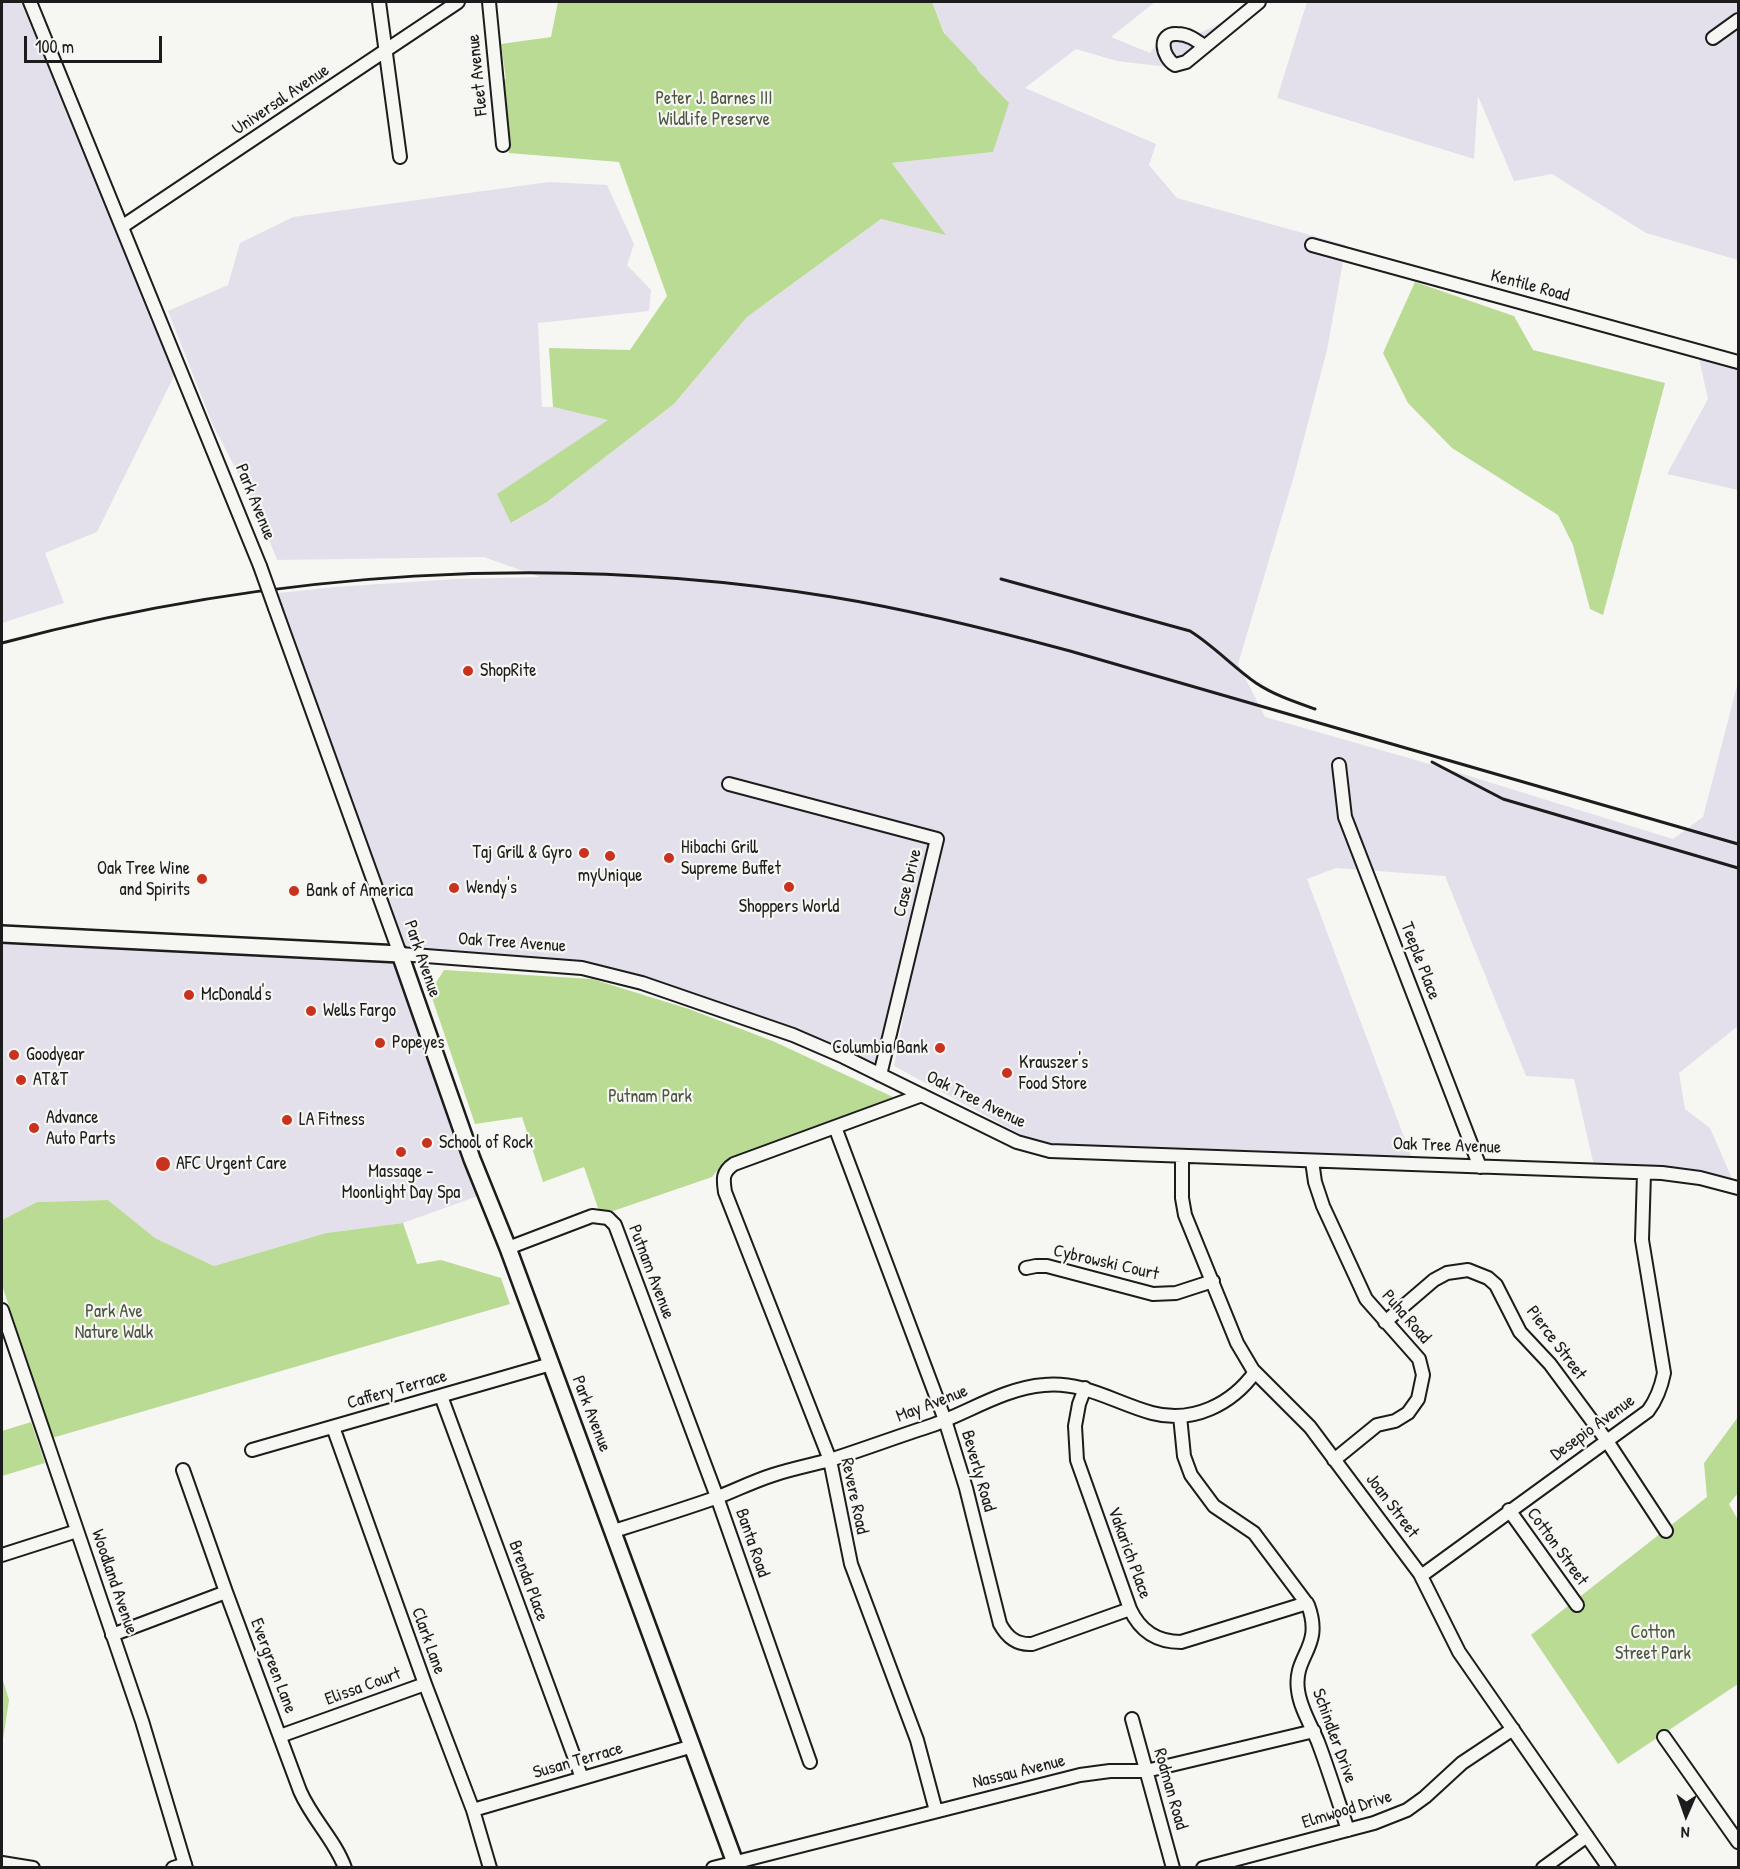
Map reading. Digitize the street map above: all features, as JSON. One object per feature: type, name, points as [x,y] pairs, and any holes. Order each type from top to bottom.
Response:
[{"type":"main road","name":"Oak Tree Avenue","points":[[2,934],[400,954]]},
{"type":"main road","name":"Park Avenue","points":[[400,954],[472,1159],[508,1248],[614,1531],[736,1864]]},
{"type":"street","name":"Park Avenue","points":[[30,2],[260,566],[400,954]]},
{"type":"street","points":[[379,2],[400,157]]},
{"type":"street","name":"Universal Avenue","points":[[123,226],[458,2]]},
{"type":"street","name":"Fleet Avenue","points":[[489,2],[503,145]]},
{"type":"street","points":[[1204,46],[1258,2]]},
{"type":"street","points":[[1713,38],[1738,20]]},
{"type":"street","name":"Kentile Road","points":[[1312,245],[1738,362]]},
{"type":"street","name":"Teeple Place","points":[[1339,765],[1345,817],[1480,1167]]},
{"type":"street","name":"Case Drive","points":[[729,784],[937,838],[880,1075]]},
{"type":"street","name":"Oak Tree Avenue","points":[[400,954],[561,966],[611,974],[768,1025],[880,1075],[1010,1139],[1037,1148],[1065,1152],[1182,1157],[1644,1173],[1689,1176],[1738,1188]]},
{"type":"street","points":[[835,1127],[922,1095]]},
{"type":"street","name":"Revere Road","points":[[835,1127],[734,1164],[724,1174],[725,1192],[830,1460],[851,1564],[917,1740],[936,1812]]},
{"type":"street","name":"Beverly Road","points":[[835,1127],[945,1420],[966,1488],[1000,1624],[1004,1632],[1017,1642],[1032,1644],[1130,1609]]},
{"type":"street","name":"Joan Street","points":[[1182,1157],[1182,1198],[1185,1215],[1237,1343],[1255,1372],[1310,1427],[1421,1576],[1459,1652],[1609,1868]]},
{"type":"street","name":"Puha Road","points":[[1312,1161],[1319,1194],[1366,1299],[1419,1359],[1423,1375],[1418,1399],[1408,1413],[1395,1421],[1377,1425],[1334,1460]]},
{"type":"street","name":"Desepio Avenue","points":[[1421,1576],[1509,1510],[1648,1412],[1662,1388],[1664,1373],[1642,1240],[1644,1173]]},
{"type":"street","name":"Putnam Avenue","points":[[508,1248],[592,1216],[608,1218],[615,1225],[657,1338]]},
{"type":"street","name":"Cybrowski Court","points":[[1026,1268],[1047,1266],[1141,1292],[1164,1295],[1213,1281]]},
{"type":"street","name":"Pierce Street","points":[[1385,1322],[1434,1280],[1447,1273],[1467,1270],[1488,1278],[1496,1286],[1520,1332],[1550,1364],[1607,1441],[1666,1531]]},
{"type":"street","name":"Woodland Avenue","points":[[2,1310],[142,1721],[181,1866]]},
{"type":"street","name":"Banta Road","points":[[657,1338],[717,1497],[810,1762]]},
{"type":"street","name":"Caffery Terrace","points":[[252,1450],[551,1364]]},
{"type":"street","name":"May Avenue","points":[[614,1531],[717,1497],[774,1475],[830,1460],[945,1420],[1012,1391],[1056,1384],[1085,1388],[1152,1413],[1180,1416],[1200,1413],[1227,1400],[1243,1387],[1255,1372]]},
{"type":"street","name":"Vakarich Place","points":[[1085,1388],[1075,1426],[1077,1460],[1136,1621],[1151,1635],[1170,1642],[1181,1642],[1307,1603]]},
{"type":"street","name":"Brenda Place","points":[[441,1396],[582,1778]]},
{"type":"street","name":"Schindler Drive","points":[[1180,1416],[1186,1464],[1207,1498],[1214,1506],[1254,1533],[1307,1603],[1312,1615],[1314,1631],[1312,1642],[1299,1670],[1300,1700],[1314,1731],[1348,1830]]},
{"type":"street","name":"Clark Lane","points":[[333,1426],[424,1684],[473,1809],[490,1868]]},
{"type":"street","name":"Evergreen Lane","points":[[183,1470],[307,1808],[341,1856],[345,1868]]},
{"type":"street","name":"Cotton Street","points":[[1509,1510],[1576,1605]]},
{"type":"street","points":[[2,1555],[77,1531]]},
{"type":"street","points":[[112,1635],[226,1592]]},
{"type":"street","name":"Elissa Court","points":[[280,1736],[424,1684]]},
{"type":"street","name":"Rodman Road","points":[[1132,1719],[1173,1868]]},
{"type":"street","name":"Elmwood Drive","points":[[1203,1868],[1374,1823],[1407,1810],[1425,1797],[1462,1763],[1513,1729]]},
{"type":"street","name":"Nassau Avenue","points":[[713,1868],[1080,1775],[1110,1771],[1146,1771],[1314,1731]]},
{"type":"street","points":[[1664,1737],[1738,1842]]},
{"type":"street","name":"Susan Terrace","points":[[473,1809],[693,1746]]},
{"type":"street","points":[[1543,1868],[1587,1836]]},
{"type":"street","points":[[2,1863],[33,1868]]},
{"type":"shaded area","points":[[2,2],[30,2],[179,366],[97,532],[45,553],[64,603],[2,623]]},
{"type":"shaded area","points":[[932,2],[1155,2],[1111,37],[1150,53],[1172,25],[1200,33],[1263,2],[1269,2],[1185,69],[1117,61],[1076,49],[1025,88],[1156,144],[1149,165],[1177,198],[1346,245],[1327,350],[1294,476],[1238,664],[1265,717],[1440,767],[1673,839],[1703,817],[1738,682],[1738,1026],[1679,1073],[1685,1109],[1710,1128],[1734,1183],[1595,1170],[1574,1079],[1526,1076],[1445,876],[1336,868],[1307,879],[1413,1161],[1042,1146],[894,1066],[931,871],[880,1075],[844,1057],[611,974],[400,954],[486,1193],[403,1223],[326,1233],[214,1266],[155,1238],[108,1200],[37,1202],[2,1220],[2,934],[399,954],[270,594],[455,579],[540,577],[484,557],[277,560],[259,514],[212,423],[168,311],[228,285],[240,243],[293,217],[549,182],[607,185],[634,244],[627,265],[651,290],[649,311],[538,323],[542,407],[553,407],[609,420],[498,494],[512,523],[547,502],[674,404],[747,317],[881,219],[945,234],[892,163],[993,152]]},
{"type":"shaded area","points":[[1307,2],[1738,2],[1738,260],[1646,233],[1552,174],[1514,181],[1478,96],[1474,159],[1277,98]]},
{"type":"shaded area","points":[[1699,358],[1738,368],[1738,490],[1667,474],[1708,399]]},
{"type":"green space","name":"Peter J. Barnes III Wildlife Preserve","points":[[558,2],[932,2],[944,33],[1009,103],[993,152],[892,163],[946,235],[881,219],[747,317],[674,404],[547,502],[511,523],[497,494],[608,420],[553,407],[549,348],[630,350],[667,296],[619,162],[509,153],[494,81],[506,79],[501,44],[551,37]]},
{"type":"green space","points":[[1415,282],[1514,316],[1533,350],[1665,383],[1603,615],[1590,609],[1573,545],[1558,515],[1452,448],[1408,403],[1383,353]]},
{"type":"green space","name":"Putnam Park","points":[[444,970],[592,979],[689,1009],[775,1042],[893,1097],[723,1163],[712,1177],[613,1211],[599,1211],[584,1167],[543,1182],[522,1117],[475,1124],[430,992]]},
{"type":"green space","name":"Park Ave Nature Walk","points":[[108,1200],[155,1238],[214,1266],[326,1233],[403,1223],[417,1264],[441,1260],[501,1278],[510,1304],[52,1438],[2,1285],[2,1220],[37,1202]]},
{"type":"green space","name":"Cotton Street Park","points":[[1738,1417],[1738,1493],[1729,1504],[1738,1520],[1738,1684],[1618,1764],[1531,1635],[1707,1497],[1704,1463]]},
{"type":"green space","points":[[31,1422],[45,1463],[2,1476],[2,1431]]},
{"type":"green space","points":[[2,1677],[9,1700],[2,1746]]},
{"type":"railway","points":[[2,643],[104,619],[207,599],[310,585],[414,576],[519,573],[623,575],[728,583],[862,602],[922,614],[1070,651],[1738,844]]},
{"type":"railway","points":[[1001,579],[1190,631],[1256,683],[1277,695],[1315,709]]},
{"type":"railway","points":[[1432,762],[1503,799],[1738,868]]},
{"type":"place","name":"ShopRite","points":[[468,671]]},
{"type":"place","name":"Taj Grill & Gyro","points":[[584,853]]},
{"type":"place","name":"myUnique","points":[[610,856]]},
{"type":"place","name":"Hibachi Grill Supreme Buffet","points":[[669,858]]},
{"type":"place","name":"Oak Tree Wine and Spirits","points":[[202,879]]},
{"type":"place","name":"Shoppers World","points":[[789,887]]},
{"type":"place","name":"Wendy's","points":[[454,888]]},
{"type":"place","name":"Bank of America","points":[[294,891]]},
{"type":"place","name":"McDonald's","points":[[189,995]]},
{"type":"place","name":"Wells Fargo","points":[[311,1011]]},
{"type":"place","name":"Popeyes","points":[[380,1043]]},
{"type":"place","name":"Columbia Bank","points":[[940,1048]]},
{"type":"place","name":"Goodyear","points":[[14,1055]]},
{"type":"place","name":"Krauszer's Food Store","points":[[1007,1073]]},
{"type":"place","name":"AT&T","points":[[21,1080]]},
{"type":"place","name":"LA Fitness","points":[[287,1120]]},
{"type":"place","name":"Advance Auto Parts","points":[[34,1128]]},
{"type":"place","name":"School of Rock","points":[[427,1143]]},
{"type":"place","name":"Massage - Moonlight Day Spa","points":[[401,1152]]},
{"type":"place","name":"AFC Urgent Care","points":[[163,1164]]}]
